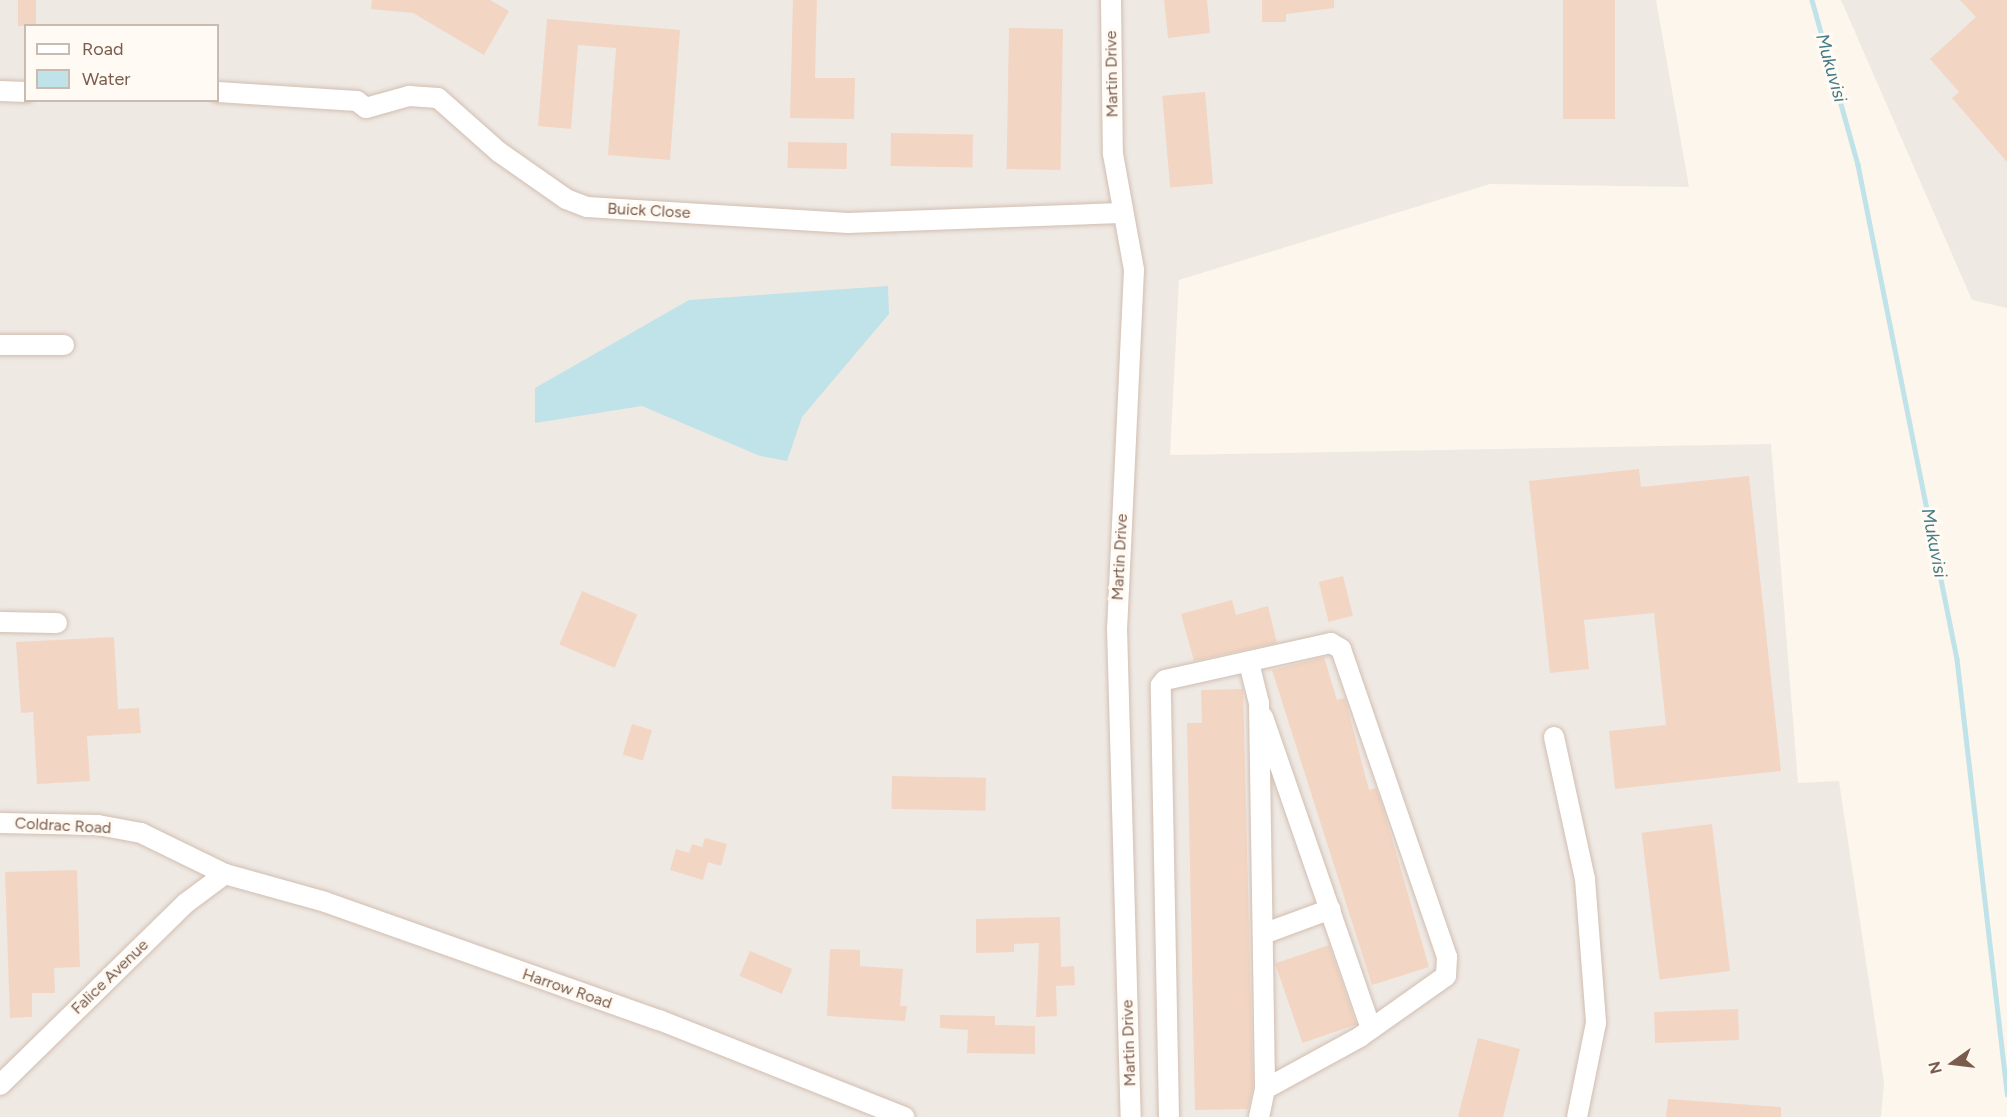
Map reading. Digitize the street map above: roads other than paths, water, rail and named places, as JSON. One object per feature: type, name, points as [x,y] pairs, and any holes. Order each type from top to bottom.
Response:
[{"type":"street","name":"Martin Drive","points":[[1111,0],[1113,154],[1134,270],[1117,628],[1131,1117]]},
{"type":"street","points":[[0,91],[24,92]]},
{"type":"street","name":"Buick Close","points":[[219,92],[357,100],[366,108],[409,96],[438,98],[499,152],[566,199],[587,207],[848,223],[1122,213]]},
{"type":"street","points":[[0,345],[64,345]]},
{"type":"street","points":[[0,622],[57,623]]},
{"type":"street","points":[[1169,1117],[1161,685],[1165,680],[1250,663],[1308,645],[1331,643],[1341,649],[1446,957],[1446,976],[1371,1029],[1265,1089]]},
{"type":"street","points":[[1250,663],[1259,703],[1371,1029]]},
{"type":"street","points":[[1259,703],[1265,1089],[1259,1117]]},
{"type":"street","points":[[1554,737],[1585,879],[1595,1011],[1594,1048],[1577,1117]]},
{"type":"street","name":"Coldrac Road","points":[[0,823],[98,825],[141,833],[225,874]]},
{"type":"street","name":"Falice Avenue","points":[[0,1085],[186,903],[225,874]]},
{"type":"street","name":"Harrow Road","points":[[225,874],[325,902],[659,1020],[866,1110],[904,1117]]},
{"type":"street","points":[[1263,934],[1331,909]]},
{"type":"water","points":[[888,286],[889,314],[802,417],[787,461],[760,456],[642,406],[535,423],[535,388],[689,300]]},
{"type":"waterway","name":"Mukuvisi","points":[[1812,0],[1858,165],[1957,659],[2007,1094]]}]
